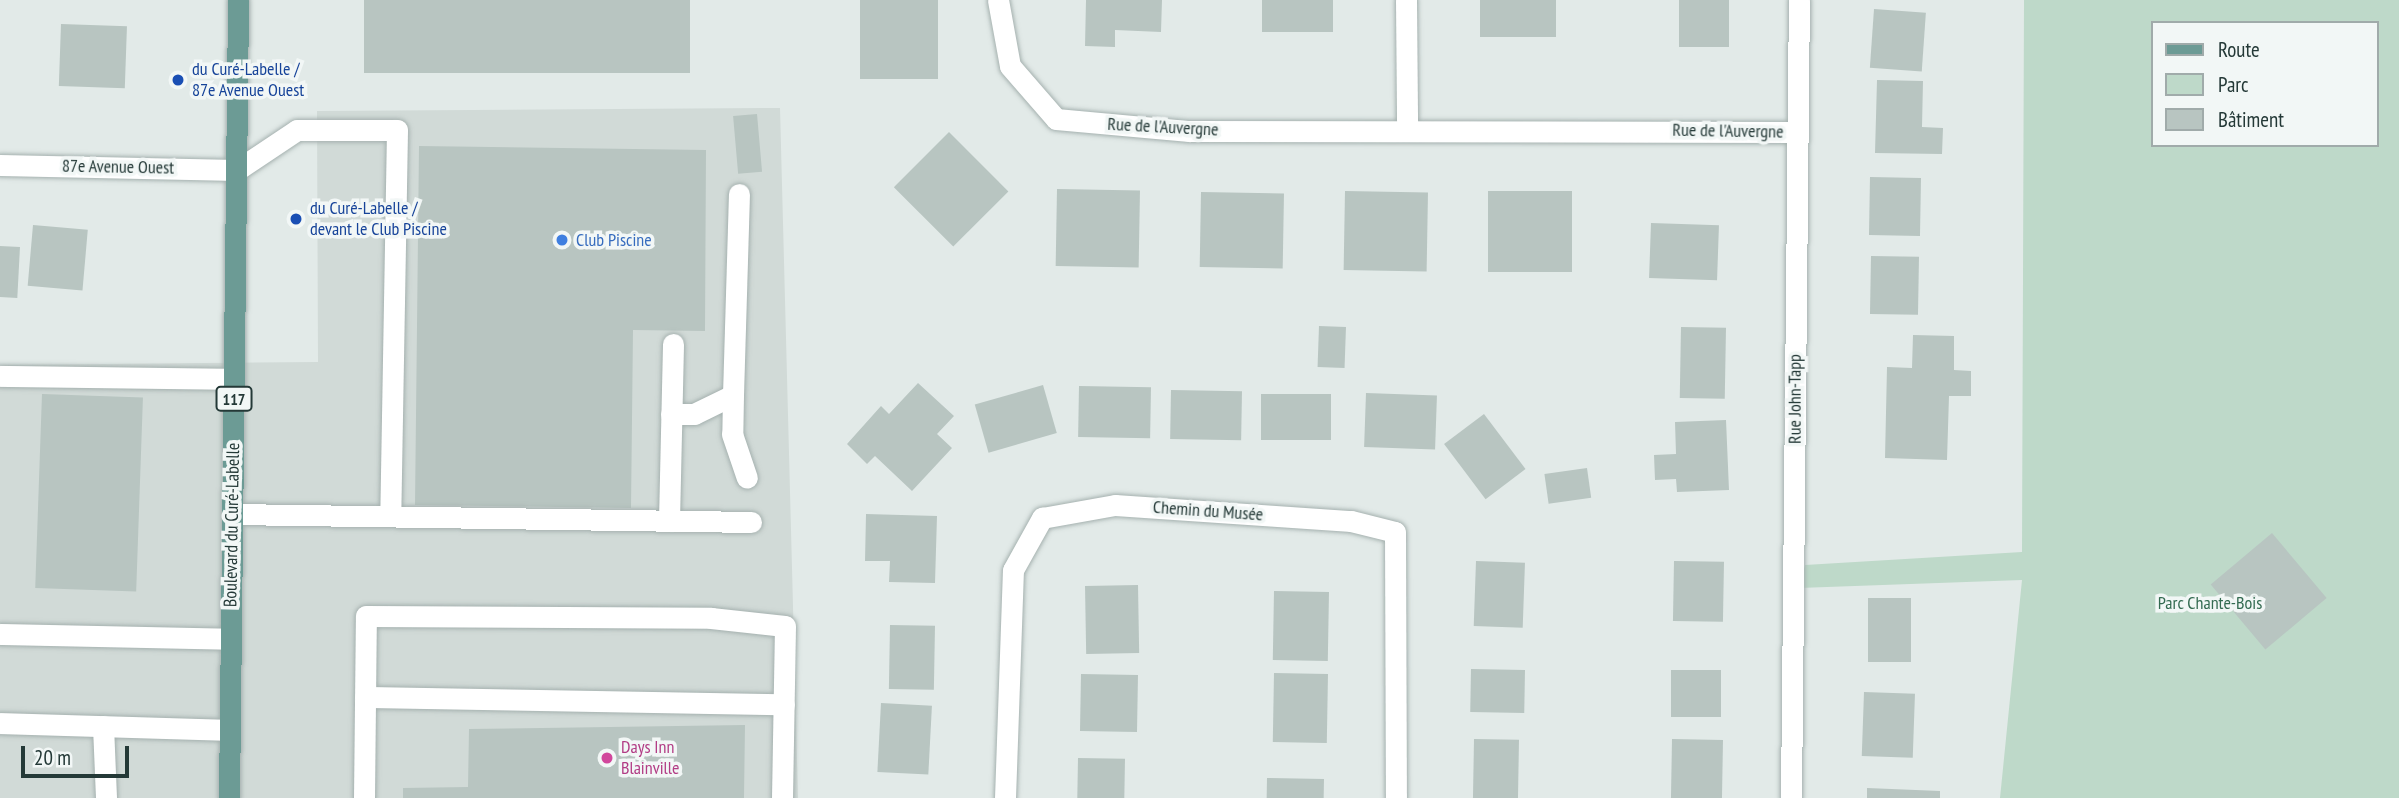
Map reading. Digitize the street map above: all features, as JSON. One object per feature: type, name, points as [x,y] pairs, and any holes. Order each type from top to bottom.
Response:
[{"type":"main road","name":"Boulevard du Curé-Labelle","points":[[229,798],[238,0]]},
{"type":"street","name":"Rue de l'Auvergne","points":[[998,0],[1010,66],[1056,119],[1189,131],[1407,127],[1798,132]]},
{"type":"street","points":[[1406,0],[1407,127]]},
{"type":"street","name":"Rue John-Tapp","points":[[1791,798],[1799,0]]},
{"type":"street","points":[[237,170],[297,130],[397,130],[390,516]]},
{"type":"street","name":"87e Avenue Ouest","points":[[0,165],[237,170]]},
{"type":"street","points":[[739,194],[732,435],[747,478]]},
{"type":"street","points":[[669,521],[673,344]]},
{"type":"street","points":[[0,376],[234,379]]},
{"type":"street","points":[[671,414],[694,414],[733,395]]},
{"type":"street","name":"Chemin du Musée","points":[[1005,798],[1013,570],[1042,518],[1115,505],[1351,521],[1395,532],[1396,798]]},
{"type":"street","points":[[232,514],[751,522]]},
{"type":"street","points":[[364,798],[366,616],[711,618],[785,626],[782,798]]},
{"type":"street","points":[[0,634],[231,639]]},
{"type":"street","points":[[365,697],[784,704]]},
{"type":"street","points":[[0,723],[230,730]]},
{"type":"street","points":[[103,726],[106,798]]},
{"type":"shaded area","points":[[780,108],[798,798],[0,798],[0,365],[318,362],[317,111]]},
{"type":"green space","name":"Parc Chante-Bois","points":[[2024,0],[2399,0],[2399,798],[2000,798],[2022,580],[1799,588],[1805,565],[2022,552]]},
{"type":"building","points":[[364,0],[690,0],[690,73],[364,73]]},
{"type":"building","points":[[860,0],[938,0],[938,79],[860,79]]},
{"type":"building","points":[[1086,0],[1162,0],[1161,32],[1115,30],[1115,47],[1085,46]]},
{"type":"building","points":[[1262,0],[1333,0],[1333,32],[1262,32]]},
{"type":"building","points":[[1480,0],[1556,0],[1556,37],[1480,37]]},
{"type":"building","points":[[1679,0],[1729,0],[1729,47],[1679,47]]},
{"type":"building","points":[[1874,9],[1926,13],[1922,71],[1870,68]]},
{"type":"building","points":[[61,24],[127,26],[125,88],[59,86]]},
{"type":"building","points":[[1877,80],[1923,81],[1922,127],[1943,128],[1942,154],[1875,153]]},
{"type":"building","points":[[757,114],[762,172],[738,174],[733,116]]},
{"type":"building","points":[[949,132],[1008,191],[953,247],[894,187]]},
{"type":"building","name":"Club Piscine","points":[[419,146],[706,150],[705,331],[633,330],[631,508],[415,505]]},
{"type":"building","points":[[1870,177],[1921,178],[1920,236],[1869,235]]},
{"type":"building","points":[[1057,189],[1140,190],[1139,267],[1056,266]]},
{"type":"building","points":[[1345,191],[1428,192],[1427,271],[1344,270]]},
{"type":"building","points":[[1488,191],[1572,191],[1572,272],[1488,272]]},
{"type":"building","points":[[1201,192],[1284,193],[1283,268],[1200,267]]},
{"type":"building","points":[[1651,223],[1719,225],[1717,280],[1649,278]]},
{"type":"building","points":[[33,225],[88,230],[82,291],[28,286]]},
{"type":"building","points":[[0,246],[20,247],[17,298],[0,297]]},
{"type":"building","points":[[1871,256],[1919,257],[1918,315],[1870,314]]},
{"type":"building","points":[[1319,326],[1346,327],[1345,368],[1318,367]]},
{"type":"building","points":[[1681,327],[1726,328],[1725,399],[1680,398]]},
{"type":"building","points":[[1913,335],[1954,336],[1954,370],[1971,371],[1971,396],[1949,396],[1947,460],[1885,458],[1887,367],[1912,368]]},
{"type":"building","points":[[918,383],[954,416],[937,434],[952,448],[912,491],[875,456],[867,464],[847,444],[881,406],[889,414]]},
{"type":"building","points":[[1043,385],[1057,433],[989,453],[975,405]]},
{"type":"building","points":[[1079,386],[1151,387],[1150,438],[1078,437]]},
{"type":"building","points":[[1171,390],[1242,391],[1241,440],[1170,439]]},
{"type":"building","points":[[1366,393],[1437,395],[1435,449],[1364,447]]},
{"type":"building","points":[[42,394],[143,398],[136,591],[35,588]]},
{"type":"building","points":[[1261,394],[1331,394],[1331,440],[1261,440]]},
{"type":"building","points":[[1484,414],[1526,469],[1486,499],[1444,444]]},
{"type":"building","points":[[1726,420],[1729,490],[1677,492],[1676,479],[1655,480],[1654,455],[1676,454],[1675,422]]},
{"type":"building","points":[[1587,468],[1591,498],[1549,504],[1544,474]]},
{"type":"building","points":[[866,514],[937,516],[935,583],[889,582],[890,561],[865,561]]},
{"type":"building","points":[[2272,533],[2327,598],[2265,650],[2211,584]]},
{"type":"building","points":[[1476,561],[1525,563],[1523,628],[1474,626]]},
{"type":"building","points":[[1674,561],[1724,562],[1723,622],[1673,621]]},
{"type":"building","points":[[1138,585],[1139,653],[1086,654],[1085,586]]},
{"type":"building","points":[[1274,591],[1329,592],[1328,661],[1273,660]]},
{"type":"building","points":[[1868,598],[1911,598],[1911,662],[1868,662]]},
{"type":"building","points":[[890,625],[935,626],[934,690],[889,689]]},
{"type":"building","points":[[1471,669],[1525,670],[1524,713],[1470,712]]},
{"type":"building","points":[[1671,670],[1721,670],[1721,717],[1671,717]]},
{"type":"building","points":[[1274,673],[1328,674],[1327,743],[1273,742]]},
{"type":"building","points":[[1081,674],[1138,675],[1137,732],[1080,731]]},
{"type":"building","points":[[1864,692],[1915,694],[1913,758],[1862,756]]},
{"type":"building","points":[[881,703],[932,706],[928,775],[877,772]]},
{"type":"building","name":"Days Inn Blainville","points":[[745,725],[744,798],[403,798],[403,788],[468,787],[469,729]]},
{"type":"building","points":[[1474,739],[1519,740],[1518,798],[1473,798]]},
{"type":"building","points":[[1672,739],[1723,740],[1722,798],[1671,798]]},
{"type":"building","points":[[1078,758],[1125,759],[1124,798],[1077,798]]},
{"type":"building","points":[[1267,778],[1324,779],[1324,798],[1267,798]]},
{"type":"building","points":[[1867,788],[1940,791],[1940,798],[1867,798]]},
{"type":"place","name":"du Curé-Labelle / 87e Avenue Ouest","points":[[178,80]]},
{"type":"place","name":"du Curé-Labelle / devant le Club Piscine","points":[[296,219]]},
{"type":"place","name":"Club Piscine","points":[[562,240]]},
{"type":"place","name":"Days Inn Blainville","points":[[607,758]]}]
